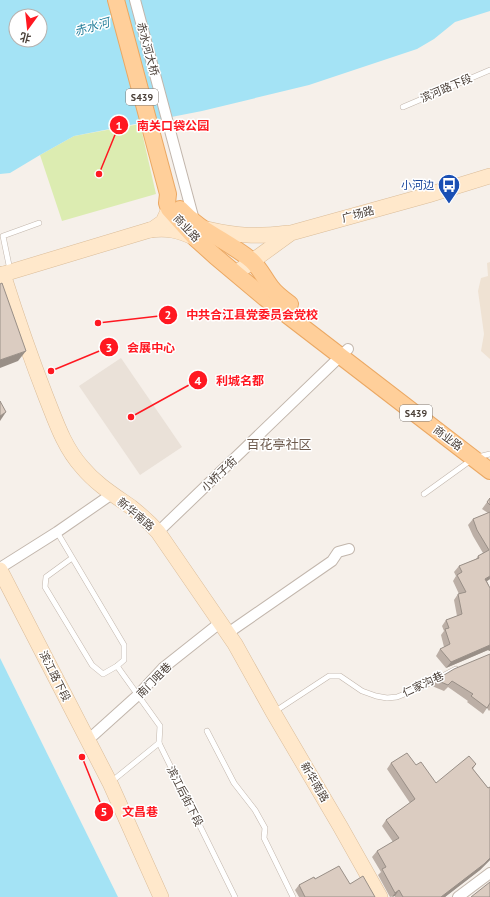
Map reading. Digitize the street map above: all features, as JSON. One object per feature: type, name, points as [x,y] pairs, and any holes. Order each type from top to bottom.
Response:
[{"type":"main road","name":"赤水河大桥","points":[[116,0],[168,201]]},
{"type":"main road","name":"广场路","points":[[236,273],[291,233],[490,176]]},
{"type":"main road","name":"商业路","points":[[168,201],[184,213],[236,273],[265,298],[345,353],[486,459]]},
{"type":"main road","points":[[4,273],[160,225],[165,219],[168,201]]},
{"type":"main road","points":[[147,230],[172,229],[181,232],[197,229],[230,234],[262,236],[291,233]]},
{"type":"main road","name":"商业路","points":[[197,229],[232,246],[252,260],[258,266],[271,287],[278,295],[345,353]]},
{"type":"main road","name":"新华南路","points":[[4,273],[30,356],[68,449],[81,467],[98,483],[137,512],[158,532],[225,627],[380,897]]},
{"type":"main road","name":"滨江路下段","points":[[0,569],[110,783],[161,897]]},
{"type":"street","name":"赤水河大桥","points":[[135,0],[197,229]]},
{"type":"street","name":"小桥子街","points":[[158,532],[345,353]]},
{"type":"street","points":[[0,569],[58,532],[112,494]]},
{"type":"street","name":"南门咀巷","points":[[88,740],[138,695],[163,668],[225,627],[332,561],[338,552],[349,549]]},
{"type":"street","points":[[458,897],[490,873]]},
{"type":"lane","name":"滨河路下段","points":[[403,107],[490,70]]},
{"type":"lane","points":[[4,273],[3,236],[39,223]]},
{"type":"lane","points":[[424,494],[486,459]]},
{"type":"lane","points":[[58,532],[124,645],[124,660],[118,666],[103,674],[92,665],[45,587],[46,577],[72,558]]},
{"type":"lane","name":"滨江后街下段","points":[[118,666],[160,726],[158,743],[236,897]]},
{"type":"lane","name":"仁家沟巷","points":[[273,712],[329,676],[340,676],[362,691],[387,698],[397,697],[422,687],[460,667]]},
{"type":"lane","points":[[207,731],[234,782],[255,810],[265,828],[264,838],[294,897]]},
{"type":"lane","points":[[110,783],[158,743]]},
{"type":"shaded area","points":[[490,262],[490,359],[481,351],[484,334],[478,291],[481,278],[488,276],[487,263]]},
{"type":"shaded area","points":[[121,358],[182,447],[140,475],[79,386]]},
{"type":"green space","points":[[140,124],[156,194],[62,221],[40,155],[74,136]]},
{"type":"water","name":"赤水河","points":[[0,0],[490,0],[490,11],[455,22],[434,39],[417,49],[309,85],[202,111],[74,136],[10,173],[0,174]]},
{"type":"water","points":[[0,658],[118,897],[0,897]]},
{"type":"building","points":[[2,283],[26,351],[0,360],[0,284]]},
{"type":"building","points":[[0,401],[6,412],[0,416]]},
{"type":"building","points":[[490,498],[490,505],[487,502]]},
{"type":"building","points":[[490,512],[490,576],[485,579],[490,588],[490,645],[451,662],[440,649],[450,644],[445,629],[449,628],[446,620],[462,614],[458,594],[466,592],[457,575],[462,572],[459,566],[479,558],[478,556],[489,550],[477,530],[473,519]]},
{"type":"building","points":[[490,654],[490,703],[487,708],[471,696],[473,694],[452,681],[448,685],[436,680],[454,669]]},
{"type":"building","points":[[407,753],[416,765],[421,762],[436,783],[469,756],[476,764],[472,768],[488,788],[490,787],[490,858],[441,897],[403,897],[399,890],[395,893],[382,869],[386,867],[377,851],[399,838],[386,820],[415,799],[391,763]]},
{"type":"building","points":[[339,866],[350,884],[363,876],[375,897],[305,897],[299,885],[314,877],[315,879]]},
{"type":"building","points":[[490,882],[490,897],[471,897]]},
{"type":"place","name":"南关口袋公园","points":[[99,174]]},
{"type":"place","name":"小河边","points":[[449,204]]},
{"type":"place","name":"中共合江县党委员会党校","points":[[98,323]]},
{"type":"place","name":"会展中心","points":[[51,371]]},
{"type":"place","name":"利城名都","points":[[131,417]]},
{"type":"place","name":"文昌巷","points":[[82,757]]},
{"type":"district","name":"百花亭社区","points":[[279,444]]}]
